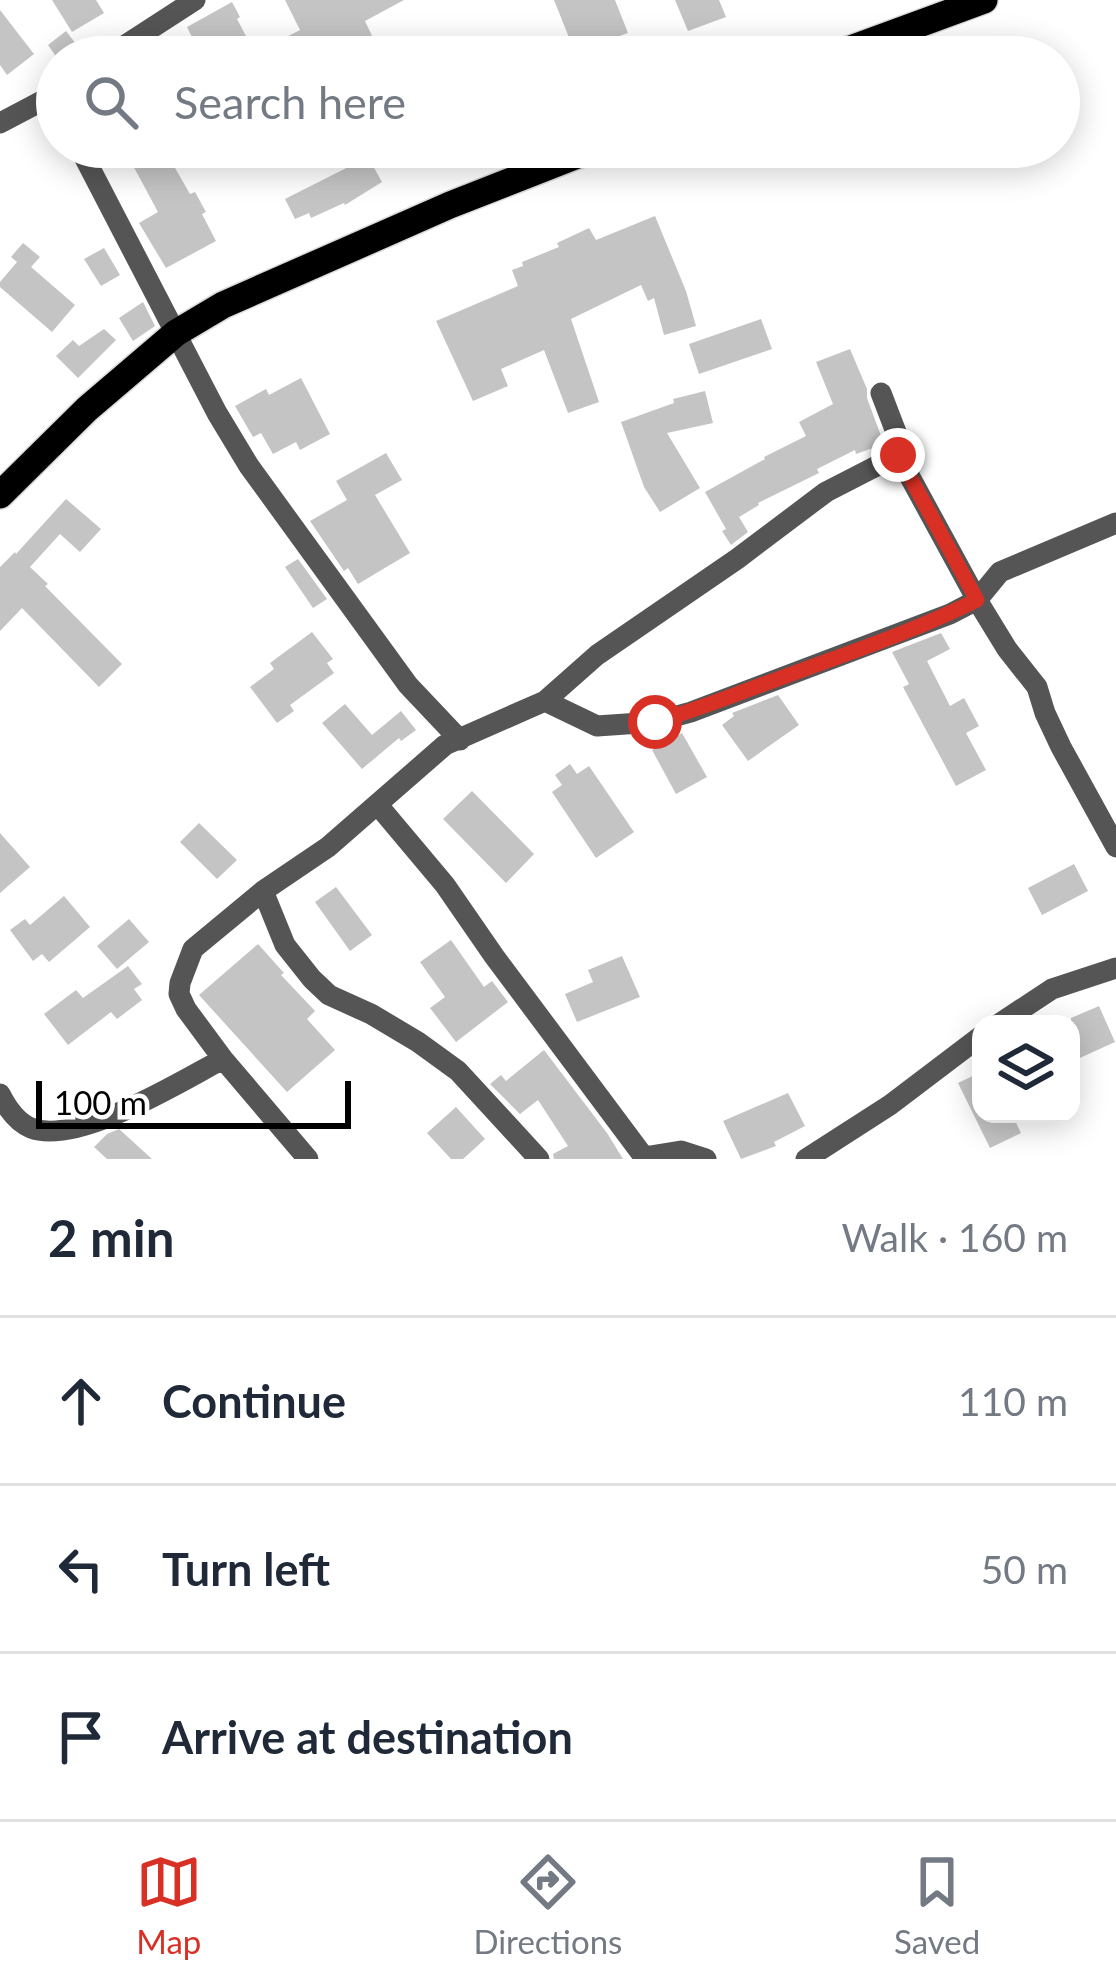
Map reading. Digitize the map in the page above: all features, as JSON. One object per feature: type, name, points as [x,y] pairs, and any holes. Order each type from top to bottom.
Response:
[{"type":"main road","points":[[882,36],[964,3]]},
{"type":"main road","points":[[0,495],[87,409],[176,333],[223,305],[544,168]]},
{"type":"street","points":[[139,36],[195,0]]},
{"type":"street","points":[[0,123],[36,106]]},
{"type":"street","points":[[90,168],[249,466],[408,686],[460,740]]},
{"type":"street","points":[[881,393],[898,440],[898,455],[1006,649],[1037,688],[1061,747],[1116,847]]},
{"type":"street","points":[[308,1159],[186,1009],[179,994],[181,976],[193,949],[263,891],[328,847],[446,745],[545,701],[597,655],[826,492],[898,455]]},
{"type":"street","points":[[545,701],[597,726],[655,722],[691,712],[950,614],[977,600],[1000,572],[1116,523]]},
{"type":"street","points":[[376,804],[445,885],[642,1158],[671,1150],[706,1159]]},
{"type":"street","points":[[263,891],[285,945],[312,979],[329,995],[371,1013],[458,1071],[539,1159]]},
{"type":"street","points":[[1013,1015],[1052,989],[1116,968]]},
{"type":"street","points":[[806,1159],[890,1106],[972,1043]]},
{"type":"street","points":[[0,1094],[7,1108],[27,1126],[62,1131],[126,1110],[223,1059]]},
{"type":"building","points":[[52,0],[96,0],[104,13],[72,32]]},
{"type":"building","points":[[285,0],[404,0],[365,21],[372,36],[288,36],[300,30]]},
{"type":"building","points":[[554,0],[615,0],[628,33],[620,36],[568,36]]},
{"type":"building","points":[[675,0],[719,0],[726,17],[688,31]]},
{"type":"building","points":[[232,2],[246,36],[192,36],[187,27]]},
{"type":"building","points":[[0,10],[34,54],[7,75],[0,65]]},
{"type":"building","points":[[134,168],[175,168],[190,194],[195,192],[216,241],[166,268],[139,223],[158,212]]},
{"type":"building","points":[[346,168],[374,168],[382,182],[345,205],[311,218],[309,213],[295,219],[285,199]]},
{"type":"building","points":[[655,216],[696,326],[664,335],[654,298],[648,301],[641,285],[571,319],[599,402],[568,413],[544,350],[501,369],[508,386],[473,401],[436,321],[518,286],[512,270],[559,247],[557,243],[589,228],[596,240]]},
{"type":"building","points":[[23,243],[40,257],[31,267],[75,305],[52,332],[0,287],[17,262],[11,257]]},
{"type":"building","points":[[104,248],[120,275],[101,286],[84,259]]},
{"type":"building","points":[[143,302],[155,326],[133,341],[119,318]]},
{"type":"building","points":[[761,319],[772,349],[699,374],[689,344]]},
{"type":"building","points":[[104,329],[116,340],[78,378],[56,356],[73,340],[79,346]]},
{"type":"building","points":[[850,349],[884,444],[856,454],[855,450],[758,503],[739,517],[748,532],[731,545],[705,492],[806,436],[799,422],[833,404],[816,362]]},
{"type":"building","points":[[301,378],[330,434],[300,450],[296,442],[273,454],[261,433],[253,437],[235,406]]},
{"type":"building","points":[[705,391],[713,423],[667,433],[700,488],[660,512],[644,487],[621,422]]},
{"type":"building","points":[[386,453],[402,480],[375,495],[410,553],[358,584],[310,521],[347,500],[336,481]]},
{"type":"building","points":[[66,499],[101,529],[80,552],[60,534],[30,567],[122,664],[99,687],[22,608],[0,631],[0,567]]},
{"type":"building","points":[[298,559],[327,599],[313,608],[285,567]]},
{"type":"building","points":[[312,632],[333,659],[327,663],[334,673],[290,705],[294,711],[277,723],[250,687],[274,669],[270,663]]},
{"type":"building","points":[[941,633],[950,649],[927,661],[950,706],[964,698],[979,726],[966,733],[986,770],[956,786],[903,687],[909,684],[892,652]]},
{"type":"building","points":[[778,695],[799,725],[748,761],[722,725],[732,713]]},
{"type":"building","points":[[345,704],[372,735],[401,711],[416,730],[362,769],[322,723]]},
{"type":"building","points":[[682,733],[707,777],[676,794],[652,750]]},
{"type":"building","points":[[570,764],[577,774],[589,766],[634,832],[596,858],[552,792],[562,785],[555,775]]},
{"type":"building","points":[[472,791],[534,854],[506,883],[443,819]]},
{"type":"building","points":[[199,823],[237,860],[217,879],[180,842]]},
{"type":"building","points":[[0,833],[30,867],[0,893]]},
{"type":"building","points":[[1074,864],[1088,891],[1042,915],[1028,888]]},
{"type":"building","points":[[336,887],[372,935],[350,951],[315,902]]},
{"type":"building","points":[[64,896],[90,927],[49,962],[42,954],[33,961],[10,930],[25,919],[30,925]]},
{"type":"building","points":[[129,919],[149,942],[117,969],[97,946]]},
{"type":"building","points":[[451,940],[484,987],[492,981],[508,1002],[456,1042],[430,1008],[445,997],[420,962]]},
{"type":"building","points":[[258,944],[315,1011],[307,1019],[335,1050],[287,1092],[199,995]]},
{"type":"building","points":[[622,956],[640,997],[577,1022],[565,994],[593,982],[588,970]]},
{"type":"building","points":[[128,966],[142,984],[134,989],[142,1000],[117,1019],[111,1012],[68,1045],[44,1014],[76,990],[83,998]]},
{"type":"building","points":[[1099,1006],[1115,1042],[1080,1058],[1078,1015]]},
{"type":"building","points":[[544,1050],[623,1159],[554,1159],[553,1154],[568,1146],[538,1100],[520,1114],[490,1084],[501,1075],[506,1081]]},
{"type":"building","points":[[972,1076],[972,1111],[958,1083]]},
{"type":"building","points":[[788,1093],[805,1126],[774,1142],[776,1146],[741,1159],[723,1121]]},
{"type":"building","points":[[456,1107],[485,1139],[463,1159],[451,1159],[427,1133]]},
{"type":"building","points":[[978,1123],[1016,1123],[1021,1133],[990,1148]]},
{"type":"building","points":[[119,1129],[152,1159],[107,1159],[94,1147]]},
{"type":"route","points":[[655,722],[834,659],[977,600],[898,455]]}]
